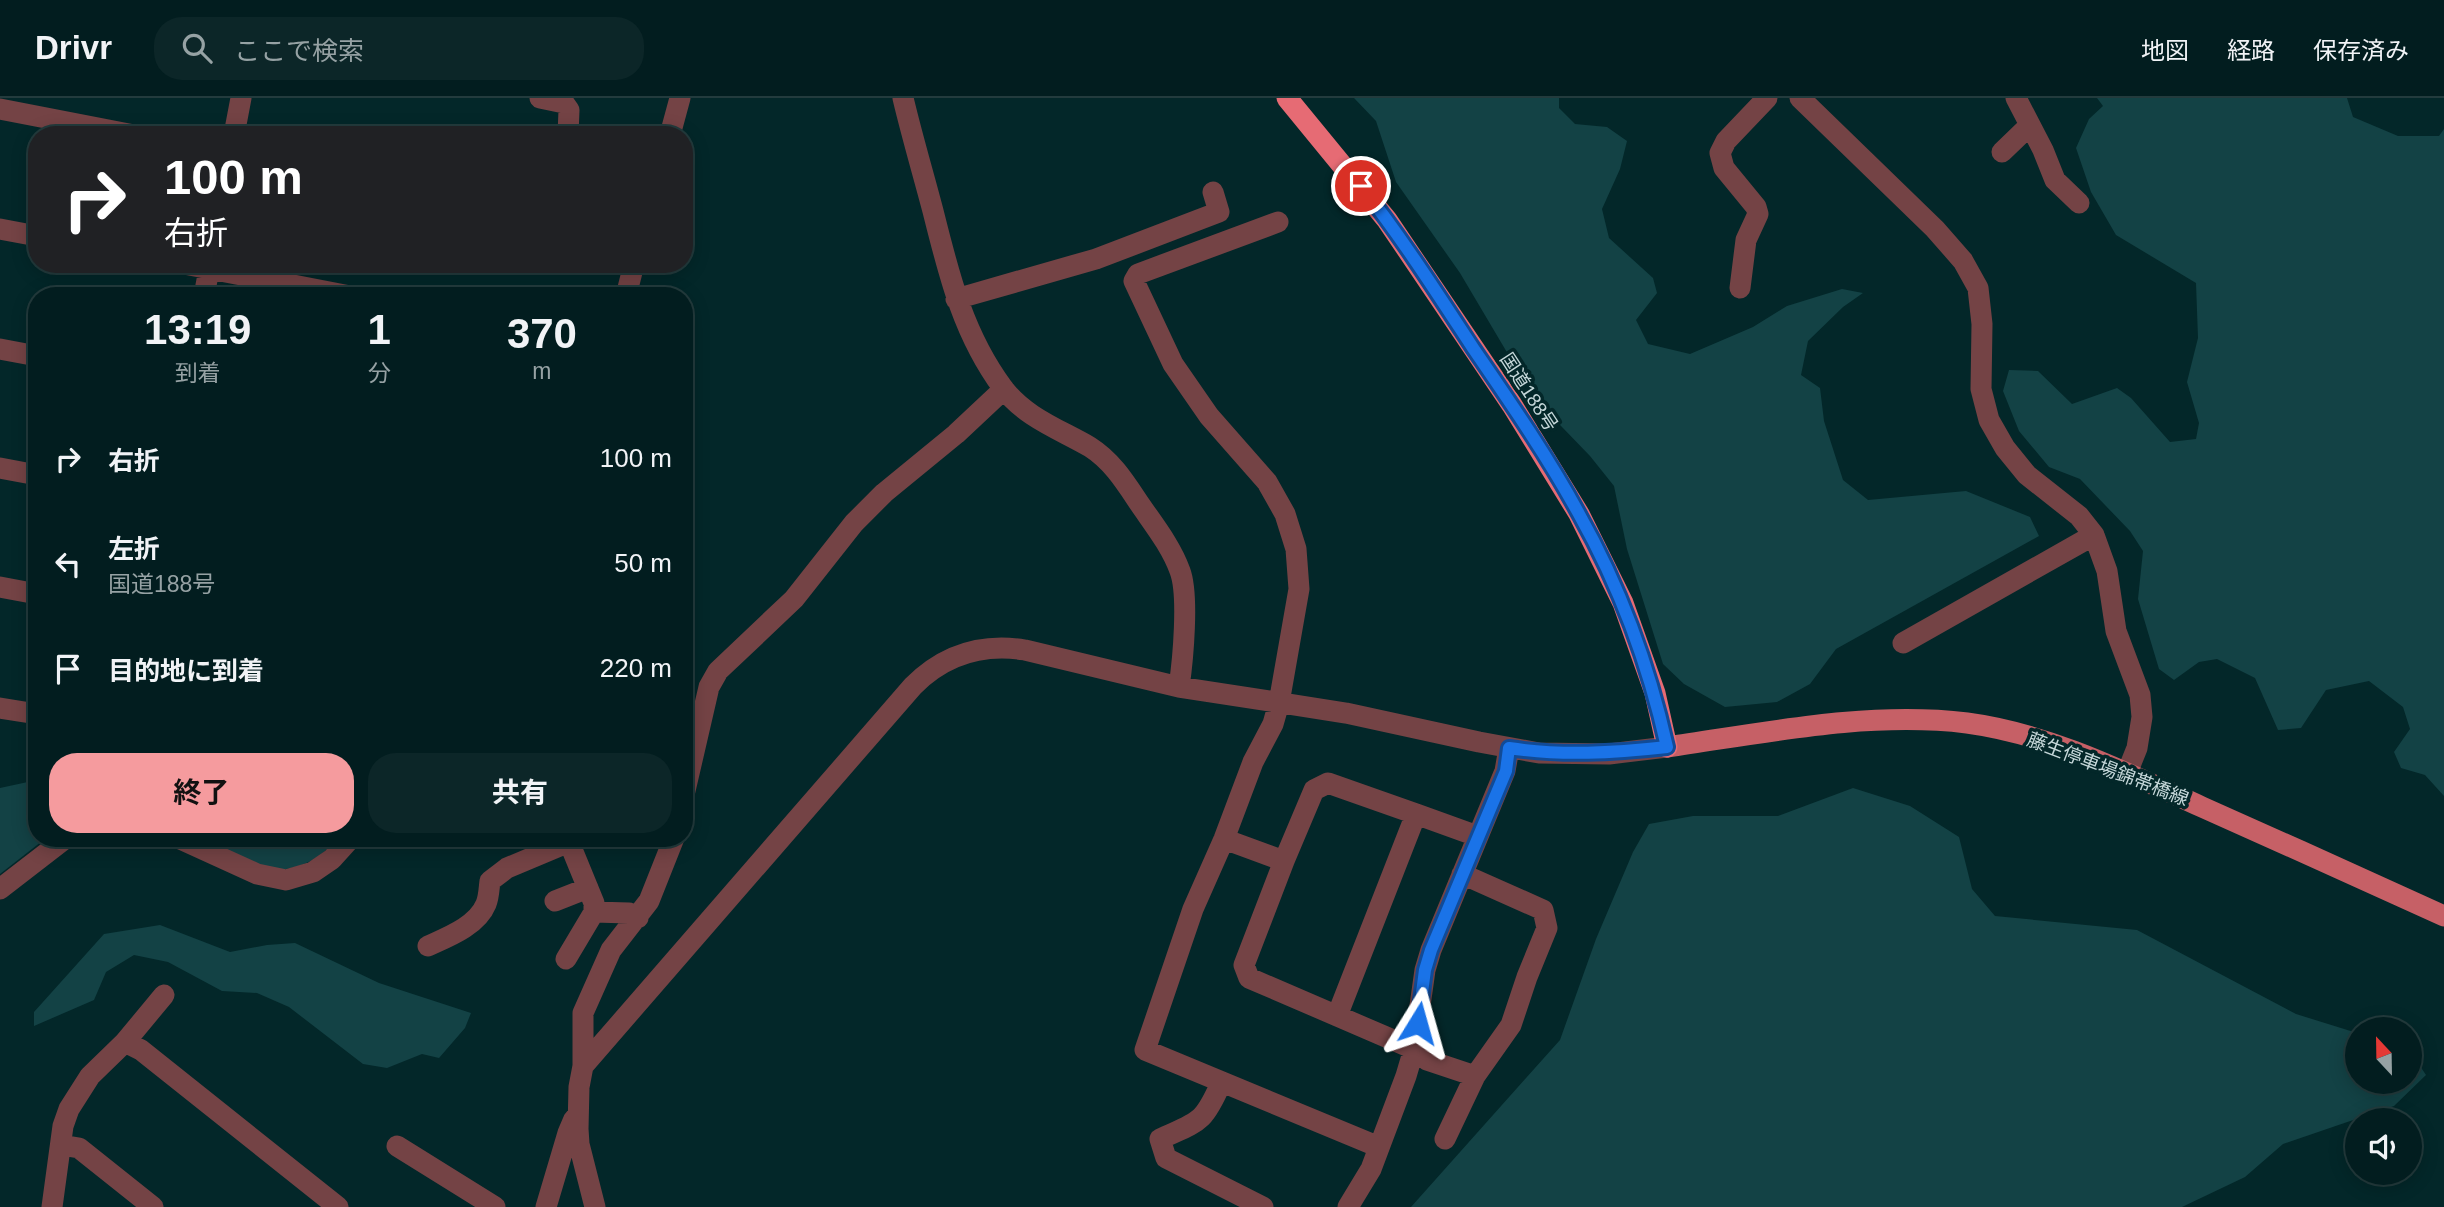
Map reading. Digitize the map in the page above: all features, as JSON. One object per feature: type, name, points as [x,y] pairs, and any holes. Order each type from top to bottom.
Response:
[{"type":"highway","name":"国道188号","points":[[1287,98],[1387,220],[1512,405],[1579,514],[1623,603],[1655,693],[1667,747]]},
{"type":"main road","name":"藤生停車場錦帯橋線","points":[[1667,747],[1850,722],[1902,720],[1968,723],[2027,736],[2127,773],[2444,916]]},
{"type":"street","points":[[236,126],[241,98]]},
{"type":"street","points":[[540,98],[564,103],[569,110],[568,126]]},
{"type":"street","points":[[672,126],[680,98]]},
{"type":"street","points":[[903,98],[956,299],[980,352],[1004,389],[1028,414],[1106,459],[1170,548],[1181,573],[1184,590],[1179,687]]},
{"type":"street","points":[[1740,288],[1746,240],[1758,214],[1724,168],[1720,153],[1726,141],[1767,98]]},
{"type":"street","points":[[1800,98],[1935,229],[1963,261],[1978,288],[1982,324],[1981,389],[1989,420],[2005,448],[2027,475],[2079,516],[2094,535],[2107,571],[2116,631],[2140,695],[2142,717],[2137,748],[2127,773]]},
{"type":"street","points":[[2015,98],[2055,180],[2079,203]]},
{"type":"street","points":[[0,109],[88,126]]},
{"type":"street","points":[[2002,152],[2030,125]]},
{"type":"street","points":[[956,299],[1096,259],[1219,212],[1213,192]]},
{"type":"street","points":[[1278,222],[1138,274],[1134,281],[1173,364],[1209,415],[1267,482],[1289,525],[1296,549],[1298,589],[1279,704],[1273,724],[1253,762],[1224,839],[1193,909],[1144,1049],[1379,1147]]},
{"type":"street","points":[[0,229],[28,234]]},
{"type":"street","points":[[238,273],[306,287]]},
{"type":"street","points":[[0,349],[28,354]]},
{"type":"street","points":[[693,757],[709,687],[718,671],[794,599],[854,523],[884,493],[956,435],[1004,389]]},
{"type":"street","points":[[0,468],[28,473]]},
{"type":"street","points":[[1903,643],[2094,535]]},
{"type":"street","points":[[0,587],[28,592]]},
{"type":"street","points":[[583,1066],[913,686],[940,664],[972,650],[1007,648],[1179,687],[1346,713],[1539,753],[1609,754],[1667,747]]},
{"type":"street","points":[[0,708],[28,713]]},
{"type":"street","points":[[1348,1207],[1371,1169],[1414,1049],[1425,970],[1477,836],[1506,771],[1509,748]]},
{"type":"street","points":[[1475,1076],[1427,1060],[1414,1049],[1249,978],[1244,965],[1314,790],[1328,783],[1477,836]]},
{"type":"street","points":[[1337,1016],[1416,814]]},
{"type":"street","points":[[1224,839],[1284,861]]},
{"type":"street","points":[[0,889],[54,847]]},
{"type":"street","points":[[198,847],[257,874],[286,880],[313,872],[332,859],[343,847]]},
{"type":"street","points":[[428,946],[458,932],[471,922],[486,905],[490,881],[507,869],[558,847]]},
{"type":"street","points":[[566,959],[594,912],[594,903],[571,847]]},
{"type":"street","points":[[595,1207],[579,1144],[577,1112],[583,1066],[583,1013],[611,950],[649,901],[670,847]]},
{"type":"street","points":[[1446,1139],[1475,1076],[1511,1025],[1547,928],[1543,910],[1462,874]]},
{"type":"street","points":[[555,901],[588,888]]},
{"type":"street","points":[[594,912],[629,913],[638,918]]},
{"type":"street","points":[[52,1207],[63,1126],[69,1109],[90,1076],[125,1042],[164,995]]},
{"type":"street","points":[[125,1042],[141,1050],[338,1207]]},
{"type":"street","points":[[1221,1083],[1209,1111],[1198,1121],[1160,1139],[1166,1158],[1263,1207]]},
{"type":"street","points":[[546,1207],[577,1112]]},
{"type":"street","points":[[61,1145],[79,1147],[153,1207]]},
{"type":"street","points":[[397,1146],[495,1207]]},
{"type":"shaded area","points":[[1354,98],[1559,98],[1559,108],[1575,124],[1607,127],[1627,141],[1620,169],[1602,209],[1609,238],[1653,278],[1657,293],[1636,320],[1648,344],[1690,354],[1753,327],[1787,306],[1842,289],[1863,293],[1843,307],[1808,341],[1801,375],[1820,388],[1824,421],[1843,480],[1868,500],[1966,491],[2030,517],[2039,536],[1836,649],[1810,684],[1777,702],[1725,707],[1684,684],[1663,664],[1627,549],[1614,486],[1590,456],[1534,398],[1460,273],[1396,182],[1376,121]]},
{"type":"shaded area","points":[[2097,98],[2347,98],[2353,117],[2398,136],[2439,136],[2444,129],[2444,796],[2425,775],[2401,768],[2394,752],[2410,729],[2403,707],[2369,681],[2326,690],[2301,728],[2278,730],[2255,678],[2217,659],[2199,662],[2174,680],[2159,669],[2138,599],[2143,551],[2130,531],[2080,479],[2049,467],[2019,431],[2003,391],[2009,370],[2038,371],[2072,404],[2117,388],[2131,398],[2170,442],[2196,439],[2199,423],[2187,382],[2198,338],[2196,283],[2116,235],[2091,192],[2076,148],[2089,119],[2103,106]]},
{"type":"shaded area","points":[[28,782],[28,847],[34,847],[0,874],[0,788]]},
{"type":"shaded area","points":[[1853,788],[1910,806],[1959,837],[1972,889],[1995,916],[2137,930],[2296,1014],[2345,1029],[2345,1094],[2406,1094],[2388,1108],[2345,1108],[2345,1123],[2283,1144],[2245,1177],[2182,1207],[1411,1207],[1560,1040],[1596,939],[1633,852],[1649,824],[1693,816],[1778,816]]},
{"type":"shaded area","points":[[220,847],[329,847],[314,859],[295,867],[274,869],[249,863]]},
{"type":"shaded area","points":[[160,925],[230,952],[295,943],[379,983],[471,1013],[465,1028],[439,1058],[422,1054],[387,1068],[363,1064],[289,1007],[257,993],[222,991],[168,962],[134,955],[106,972],[94,1000],[34,1026],[34,1012],[104,934]]},
{"type":"route","points":[[1361,186],[1387,220],[1512,405],[1579,514],[1623,603],[1655,693],[1667,747],[1609,754],[1539,753],[1509,748],[1506,771],[1431,950],[1425,970],[1418,1023]]}]
